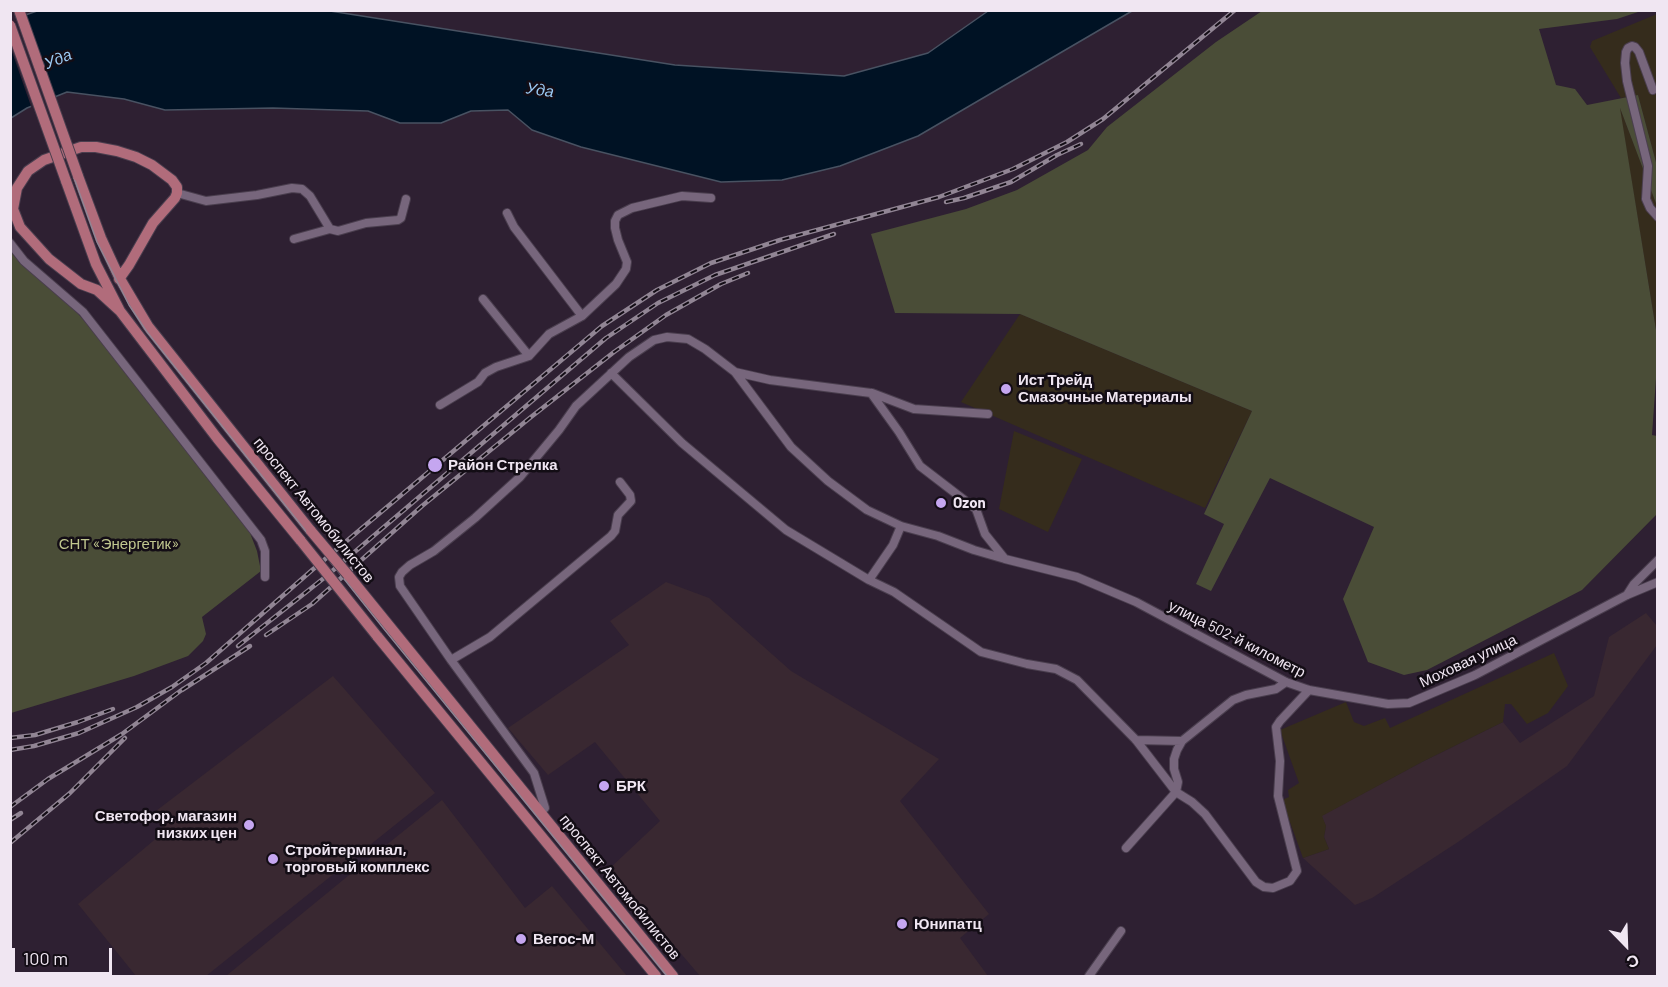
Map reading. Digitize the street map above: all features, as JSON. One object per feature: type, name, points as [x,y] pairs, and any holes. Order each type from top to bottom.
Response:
[{"type":"main road","name":"проспект Автомобилистов","points":[[19,10],[101,238],[119,279],[148,326],[673,976]]},
{"type":"main road","name":"проспект Автомобилистов","points":[[10,26],[96,264],[120,311],[217,438],[656,976]]},
{"type":"main road","points":[[119,279],[153,223],[177,193],[177,187],[172,180],[152,165],[136,157],[117,151],[81,147],[44,160],[28,171],[14,188],[13,209],[20,227],[49,259],[81,284],[97,290],[120,311]]},
{"type":"main road","points":[[81,284],[94,272],[96,264]]},
{"type":"street","points":[[1653,90],[1639,52],[1635,46],[1628,48],[1625,63],[1627,81],[1648,166],[1646,199],[1658,217]]},
{"type":"street","points":[[177,193],[206,201],[292,188],[302,189],[310,196],[330,229]]},
{"type":"street","points":[[440,405],[478,382],[485,373],[529,356],[549,334],[582,316],[616,284],[626,269],[627,262],[615,228],[618,215],[632,208],[682,196],[711,198]]},
{"type":"street","points":[[294,239],[330,229],[338,231],[366,223],[398,220],[406,200]]},
{"type":"street","points":[[507,213],[514,227],[582,316]]},
{"type":"street","points":[[10,243],[24,261],[83,312],[261,540],[265,551],[266,577]]},
{"type":"street","points":[[483,299],[529,356]]},
{"type":"street","name":"улица 502-й километр","points":[[451,660],[400,585],[399,577],[402,572],[434,551],[476,518],[520,477],[576,406],[611,373],[629,357],[654,340],[667,337],[688,339],[735,372],[792,447],[828,481],[867,510],[901,526],[938,536],[974,550],[1077,577],[1136,602],[1286,682],[1309,690],[1276,727],[1280,761],[1278,796],[1297,871],[1290,881],[1273,888],[1264,887],[1257,882],[1205,814],[1176,792],[1136,740],[1077,680],[1056,669],[981,652],[894,592],[868,580],[786,530],[682,443],[611,373]]},
{"type":"street","points":[[735,372],[770,380],[871,393],[914,409],[988,414]]},
{"type":"street","points":[[871,393],[920,466],[976,509],[985,534],[1005,559]]},
{"type":"street","points":[[540,813],[545,808],[534,773],[451,660],[489,637],[611,536],[615,531],[618,515],[631,501],[630,495],[620,482]]},
{"type":"street","points":[[868,580],[893,545],[901,526]]},
{"type":"street","points":[[1627,595],[1634,584],[1658,560]]},
{"type":"street","name":"Моховая улица","points":[[1309,690],[1388,704],[1409,703],[1475,675],[1627,595],[1658,582]]},
{"type":"street","points":[[1126,848],[1176,792],[1178,782],[1174,759],[1176,750],[1182,741],[1233,700],[1276,689],[1286,682]]},
{"type":"street","points":[[1136,740],[1182,741]]},
{"type":"street","points":[[1089,976],[1121,931]]},
{"type":"shaded area","points":[[1657,14],[1657,166],[1638,95],[1621,98],[1590,47],[1592,41]]},
{"type":"shaded area","points":[[1619,105],[1657,206],[1657,336]]},
{"type":"shaded area","points":[[1020,314],[1252,411],[1205,508],[961,402]]},
{"type":"shaded area","points":[[1014,431],[1082,459],[1048,532],[999,509]]},
{"type":"shaded area","points":[[666,582],[709,598],[791,671],[939,759],[900,801],[989,914],[960,938],[988,976],[700,976],[609,869],[660,821],[595,742],[548,775],[508,728],[629,645],[610,621]]},
{"type":"shaded area","points":[[1646,613],[1657,626],[1657,645],[1567,766],[1458,842],[1372,898],[1355,905],[1303,858],[1329,849],[1324,837],[1326,826],[1321,816],[1503,722],[1520,743],[1594,696],[1609,637]]},
{"type":"shaded area","points":[[1554,653],[1568,686],[1548,713],[1527,724],[1511,704],[1505,704],[1503,722],[1422,762],[1322,816],[1326,826],[1324,837],[1329,849],[1303,858],[1282,800],[1289,797],[1288,790],[1299,783],[1280,730],[1346,702],[1354,722],[1364,726],[1385,718],[1390,728]]},
{"type":"shaded area","points":[[333,676],[435,793],[206,976],[136,976],[78,904],[165,831],[152,814]]},
{"type":"shaded area","points":[[442,800],[525,908],[552,886],[627,976],[226,976],[343,880]]},
{"type":"green space","points":[[1262,11],[1641,11],[1617,19],[1539,29],[1556,85],[1575,89],[1587,105],[1638,95],[1657,166],[1657,206],[1620,108],[1657,336],[1652,435],[1657,436],[1657,514],[1582,590],[1427,670],[1404,675],[1368,662],[1343,599],[1374,527],[1270,478],[1211,591],[1196,584],[1224,524],[1204,514],[1252,411],[1020,314],[895,313],[871,234],[966,209],[1017,190],[1088,150],[1107,127],[1216,42]]},
{"type":"green space","name":"СНТ «Энергетик»","points":[[10,251],[21,264],[73,308],[87,324],[250,533],[261,571],[202,617],[206,634],[203,641],[188,656],[134,676],[11,713]]},
{"type":"water","name":"Уда","points":[[37,11],[330,11],[675,65],[844,76],[928,53],[988,11],[1132,11],[918,136],[840,166],[782,180],[721,182],[581,147],[532,130],[508,110],[471,111],[441,123],[400,123],[368,111],[273,108],[165,110],[124,99],[67,92],[27,108],[11,118],[11,20]]},
{"type":"pier","points":[[24,12],[55,100],[32,109],[11,49],[10,17]]},
{"type":"tram line","points":[[14,10],[97,242],[129,305],[147,332],[384,629],[667,976]]},
{"type":"railway","points":[[10,750],[34,746],[79,733],[137,707],[172,687],[206,663],[311,571],[602,326],[657,290],[711,263],[780,240],[939,197],[1013,169],[1067,142],[1103,119],[1235,10]]},
{"type":"railway","points":[[946,202],[1011,182],[1081,144]]},
{"type":"railway","points":[[238,646],[324,578],[606,338],[658,303],[715,275],[834,234]]},
{"type":"railway","points":[[266,635],[312,604],[422,506],[614,352],[666,315],[721,284],[748,273]]},
{"type":"railway","points":[[182,690],[250,646]]},
{"type":"railway","points":[[10,807],[48,779],[122,734],[183,689]]},
{"type":"railway","points":[[10,738],[35,735],[113,709]]},
{"type":"railway","points":[[10,843],[70,793],[125,738]]},
{"type":"railway","points":[[10,820],[21,813]]},
{"type":"place","name":"Ист Трейд Смазочные Материалы","points":[[1006,389]]},
{"type":"place","name":"Район Стрелка","points":[[435,465]]},
{"type":"place","name":"Ozon","points":[[941,503]]},
{"type":"place","name":"БРК","points":[[604,786]]},
{"type":"place","name":"Светофор, магазин низких цен","points":[[249,825]]},
{"type":"place","name":"Стройтерминал, торговый комплекс","points":[[273,859]]},
{"type":"place","name":"Юнипатц","points":[[902,924]]},
{"type":"place","name":"Вегос-М","points":[[521,939]]}]
